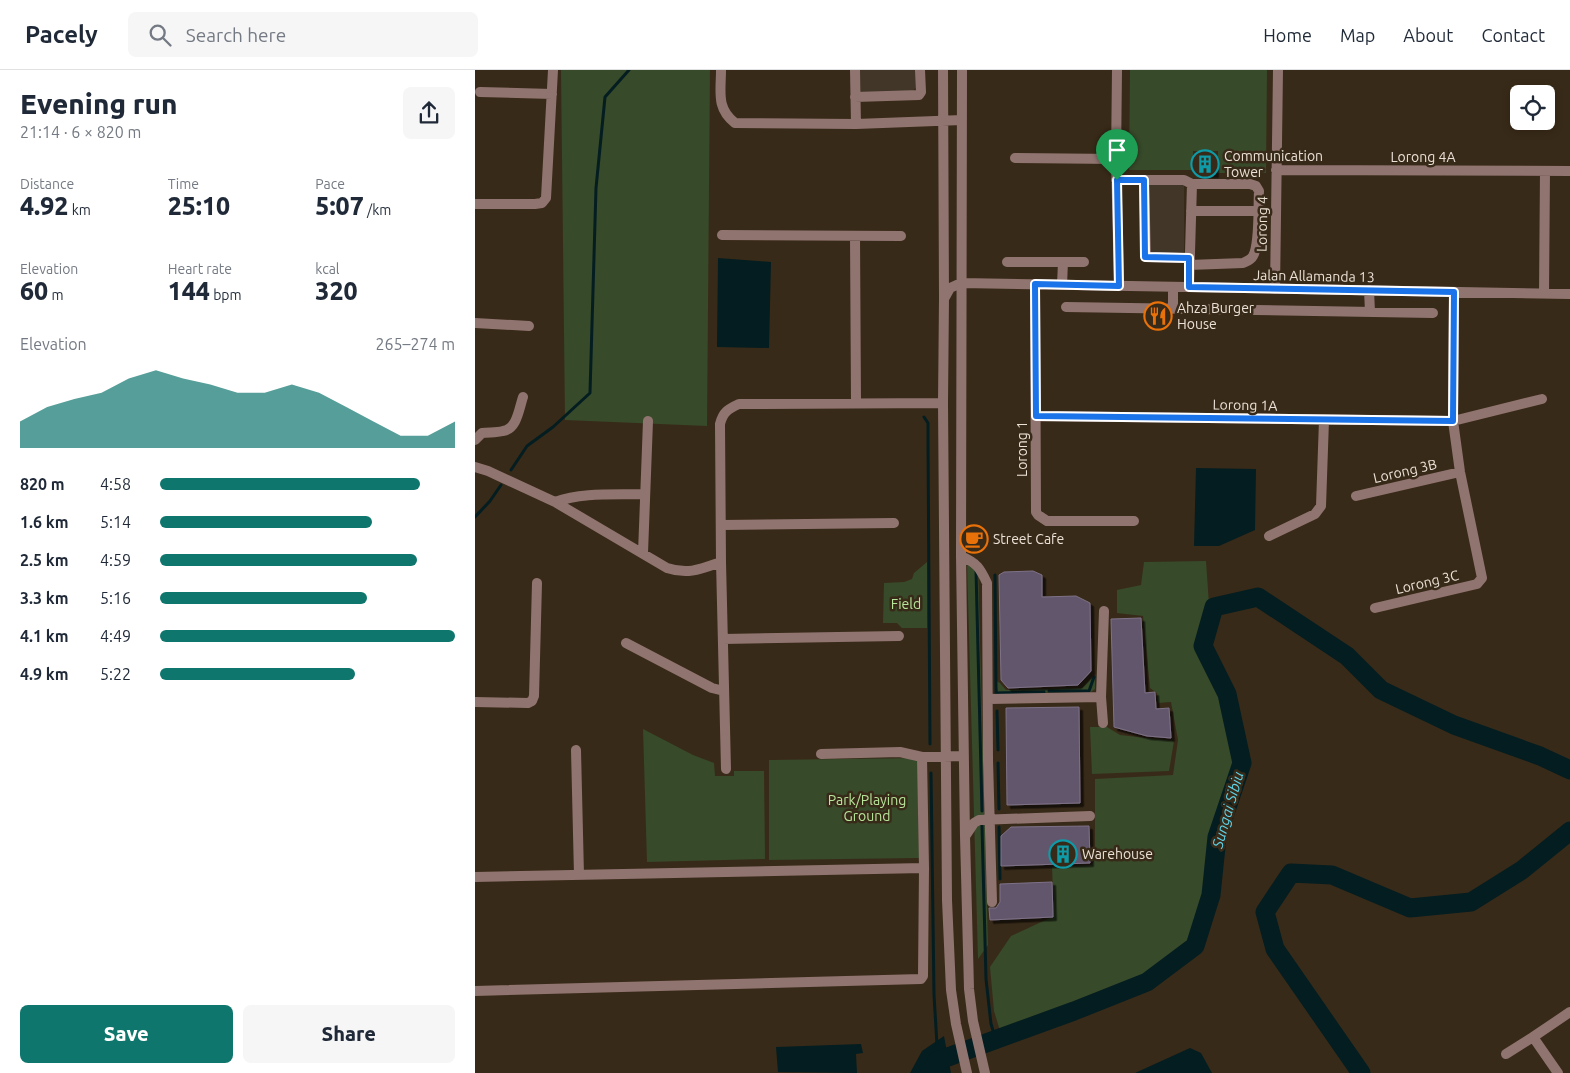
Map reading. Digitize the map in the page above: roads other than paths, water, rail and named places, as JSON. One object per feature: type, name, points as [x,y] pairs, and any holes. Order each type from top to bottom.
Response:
[{"type":"street","points":[[475,204],[535,204],[542,203],[546,198],[553,70]]},
{"type":"street","points":[[721,70],[722,108],[735,123],[856,124],[962,120]]},
{"type":"street","points":[[855,70],[856,124]]},
{"type":"street","points":[[855,98],[919,95],[921,92],[920,70]]},
{"type":"street","points":[[943,70],[943,403],[947,900],[951,990],[956,1024],[967,1073]]},
{"type":"street","points":[[962,70],[961,556],[965,836],[969,989],[973,1020],[985,1073]]},
{"type":"street","points":[[1117,70],[1116,158],[1119,286]]},
{"type":"street","name":"Lorong 4","points":[[1275,289],[1278,70]]},
{"type":"street","points":[[480,92],[553,94]]},
{"type":"street","points":[[1015,158],[1116,158]]},
{"type":"street","name":"Lorong 4A","points":[[1276,170],[1570,171]]},
{"type":"street","points":[[1545,171],[1545,294]]},
{"type":"street","points":[[1117,180],[1144,180],[1184,180],[1192,184],[1250,184],[1256,186],[1259,191],[1257,246],[1253,257],[1243,263],[1189,262],[1145,257],[1144,180]]},
{"type":"street","points":[[1189,287],[1192,184]]},
{"type":"street","points":[[1191,212],[1258,211]]},
{"type":"street","points":[[721,235],[901,236]]},
{"type":"street","points":[[855,236],[856,403]]},
{"type":"street","points":[[1007,262],[1084,262]]},
{"type":"street","points":[[1062,285],[1063,262]]},
{"type":"street","points":[[944,298],[950,288],[961,283]]},
{"type":"street","name":"Jalan Allamanda 13","points":[[961,283],[1570,294]]},
{"type":"street","name":"Lorong 1","points":[[1035,284],[1036,512],[1047,521],[1134,521]]},
{"type":"street","points":[[1173,287],[1173,309]]},
{"type":"street","points":[[1369,290],[1371,312]]},
{"type":"street","points":[[1454,292],[1453,421],[1460,472]]},
{"type":"street","points":[[1066,307],[1433,312]]},
{"type":"street","points":[[475,323],[529,326]]},
{"type":"street","points":[[475,440],[482,433],[502,432],[511,428],[523,398]]},
{"type":"street","name":"Lorong 1A","points":[[1036,416],[1453,421],[1542,399]]},
{"type":"street","points":[[726,769],[721,562],[720,424],[722,414],[729,408],[739,404],[943,403]]},
{"type":"street","points":[[1269,536],[1310,516],[1319,510],[1321,506],[1323,420]]},
{"type":"street","points":[[643,552],[648,421]]},
{"type":"street","points":[[475,468],[488,471],[555,502],[643,552],[667,568],[679,572],[693,571],[721,562]]},
{"type":"street","name":"Lorong 3B","points":[[1356,496],[1460,472]]},
{"type":"street","name":"Lorong 3C","points":[[1375,608],[1477,584],[1482,578],[1460,472]]},
{"type":"street","points":[[555,502],[582,496],[645,494]]},
{"type":"street","points":[[722,525],[894,524]]},
{"type":"street","points":[[961,556],[979,567],[987,583],[988,760],[992,902]]},
{"type":"street","points":[[475,702],[528,703],[532,701],[534,696],[537,583]]},
{"type":"street","points":[[1103,723],[1101,698],[1104,611]]},
{"type":"street","points":[[723,639],[899,636]]},
{"type":"street","points":[[626,643],[712,688],[724,692]]},
{"type":"street","points":[[989,699],[1101,698]]},
{"type":"street","points":[[576,750],[579,875]]},
{"type":"street","points":[[821,754],[900,752],[922,757],[964,756]]},
{"type":"street","points":[[475,991],[921,979],[923,976],[924,868],[922,757]]},
{"type":"street","points":[[965,836],[974,823],[991,818],[1090,816]]},
{"type":"street","points":[[475,877],[924,868]]},
{"type":"street","points":[[1506,1054],[1570,1012]]},
{"type":"street","points":[[1533,1037],[1558,1073]]},
{"type":"water","points":[[718,258],[771,262],[769,348],[717,347]]},
{"type":"water","points":[[1196,468],[1256,469],[1255,530],[1219,546],[1194,546]]},
{"type":"water","points":[[944,1036],[951,1073],[910,1073],[922,1051]]},
{"type":"water","points":[[861,1044],[863,1053],[856,1054],[857,1073],[778,1072],[776,1047]]},
{"type":"water","points":[[1190,1048],[1201,1053],[1212,1073],[1135,1073]]},
{"type":"waterway","points":[[511,470],[527,446],[553,427],[590,393],[596,188],[605,97],[629,70]]},
{"type":"waterway","points":[[924,417],[928,423],[930,744]]},
{"type":"waterway","points":[[475,517],[490,501],[501,485]]},
{"type":"waterway","points":[[976,570],[982,811]]},
{"type":"waterway","points":[[995,575],[996,693],[1044,692]]},
{"type":"waterway","name":"Sungai Sibiu","points":[[930,1073],[937,1061],[1147,982],[1195,946],[1211,895],[1217,837],[1242,763],[1227,694],[1203,646],[1214,607],[1258,597],[1347,656],[1381,690],[1454,725],[1540,756],[1570,770]]},
{"type":"waterway","points":[[1049,691],[1089,691],[1094,677]]},
{"type":"waterway","points":[[997,711],[998,750]]},
{"type":"waterway","points":[[998,763],[999,809]]},
{"type":"waterway","points":[[931,773],[934,995],[937,1045]]},
{"type":"waterway","points":[[982,826],[986,979],[991,1024],[996,1040]]},
{"type":"waterway","points":[[999,827],[1000,879]]},
{"type":"waterway","name":"Sungai Sibiu","points":[[1361,1073],[1275,949],[1265,912],[1291,873],[1332,875],[1410,908],[1471,902],[1522,870],[1570,831]]},
{"type":"place","name":"Communication Tower","points":[[1205,164]]},
{"type":"place","name":"Ahza Burger House","points":[[1158,316]]},
{"type":"place","name":"Street Cafe","points":[[974,539]]},
{"type":"place","name":"Warehouse","points":[[1063,854]]},
{"type":"park label","name":"Field","points":[[906,604]]},
{"type":"park label","name":"Park/Playing Ground","points":[[867,808]]}]
